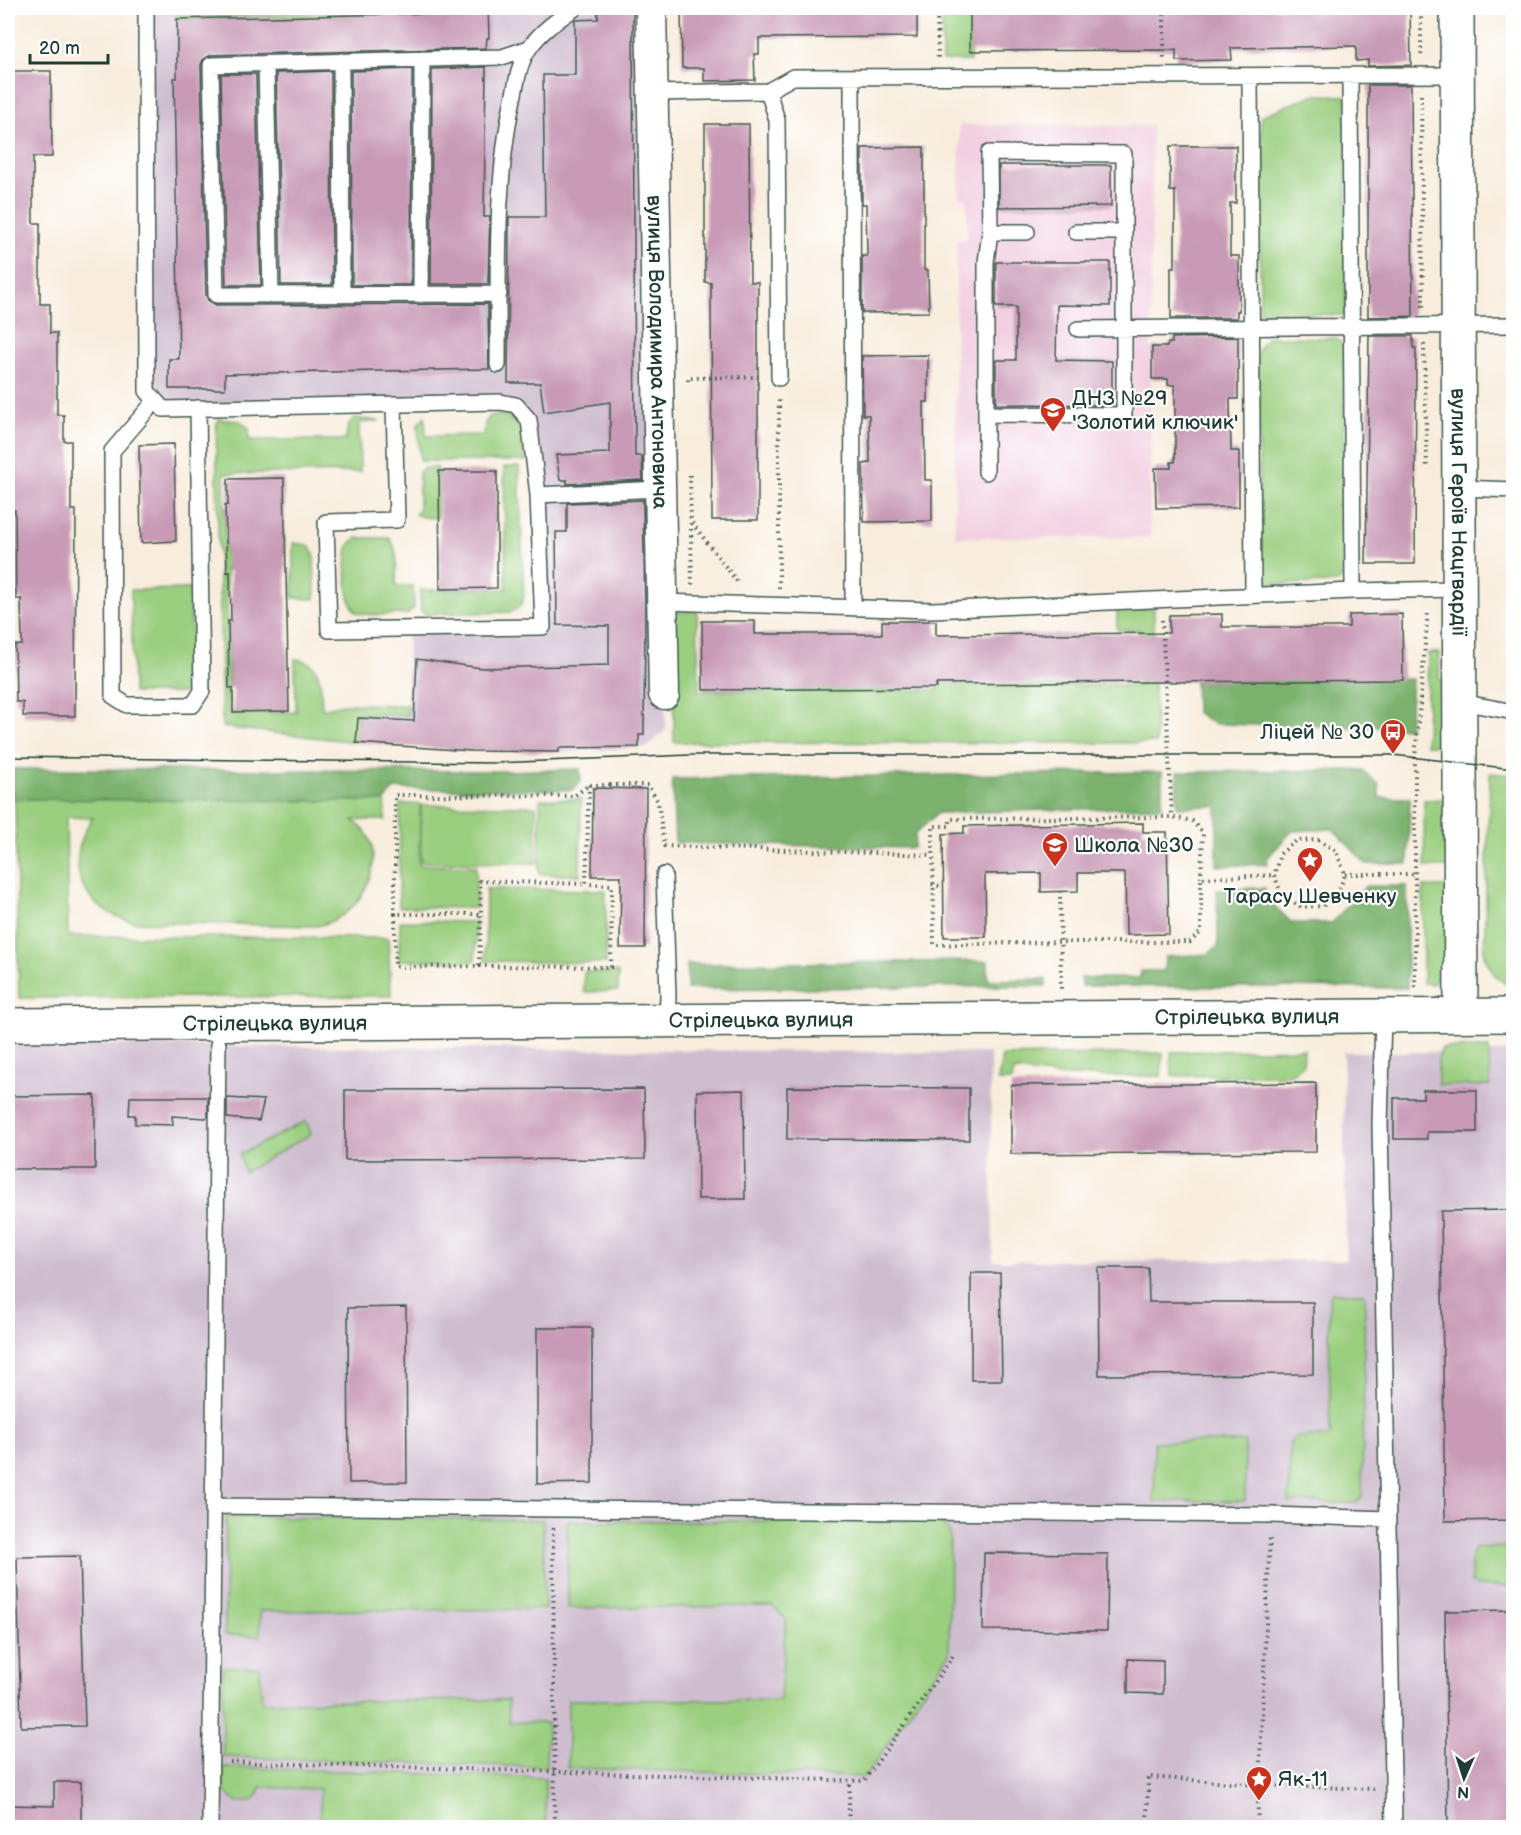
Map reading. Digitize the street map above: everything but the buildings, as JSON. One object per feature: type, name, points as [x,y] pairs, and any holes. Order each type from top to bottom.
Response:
[{"type":"main road","name":"вулиця Героїв Нацгвардії","points":[[1457,8],[1460,488],[1445,589],[1461,702],[1461,1015]]},
{"type":"main road","name":"Стрілецька вулиця","points":[[8,1025],[1514,1015]]},
{"type":"street","name":"вулиця Володимира Антоновича","points":[[651,8],[664,694]]},
{"type":"lane","points":[[146,8],[147,392],[163,409],[198,408],[394,404],[500,402],[516,405],[529,420],[538,495],[543,627],[329,630],[326,522],[397,520],[394,404]]},
{"type":"lane","points":[[498,365],[501,196],[506,131],[519,68],[529,48],[544,30],[575,8]]},
{"type":"lane","points":[[499,294],[216,296],[211,65],[502,57],[529,48]]},
{"type":"lane","points":[[421,295],[422,59]]},
{"type":"lane","points":[[341,61],[342,295]]},
{"type":"lane","points":[[266,63],[271,295]]},
{"type":"lane","points":[[652,93],[768,92],[793,77],[1457,75]]},
{"type":"lane","points":[[1250,76],[1253,595]]},
{"type":"lane","points":[[1350,76],[1353,591]]},
{"type":"lane","points":[[852,77],[853,608]]},
{"type":"lane","points":[[768,92],[777,120],[779,378]]},
{"type":"lane","points":[[986,414],[1124,415],[1124,154],[989,153],[990,232],[986,262],[986,414],[986,472]]},
{"type":"lane","points":[[990,232],[1027,232]]},
{"type":"lane","points":[[1076,232],[1124,232]]},
{"type":"lane","points":[[1078,329],[1514,325]]},
{"type":"lane","points":[[155,400],[112,451],[113,696],[127,705],[193,705],[202,691],[198,408]]},
{"type":"lane","points":[[1460,488],[1514,490]]},
{"type":"lane","points":[[538,495],[659,489]]},
{"type":"lane","points":[[661,602],[932,610],[1253,595],[1445,589]]},
{"type":"lane","points":[[1461,702],[1514,712]]},
{"type":"lane","points":[[664,875],[667,1021]]},
{"type":"lane","points":[[1383,1016],[1380,1124],[1394,1827]]},
{"type":"lane","points":[[210,1827],[218,1044]]},
{"type":"lane","points":[[214,1506],[1271,1515],[1388,1519]]},
{"type":"path","points":[[937,8],[938,75]]},
{"type":"path","points":[[1164,8],[1164,76]]},
{"type":"path","points":[[1422,8],[1427,481]]},
{"type":"path","points":[[688,378],[779,378],[779,606]]},
{"type":"path","points":[[692,523],[755,606]]},
{"type":"path","points":[[1415,991],[1415,758],[1445,589]]},
{"type":"path","points":[[1161,599],[1172,817]]},
{"type":"path","points":[[479,966],[480,881],[612,885],[611,967],[395,967],[395,795],[574,796],[589,785],[648,785],[658,802],[664,846],[933,855]]},
{"type":"path","points":[[586,884],[589,785]]},
{"type":"path","points":[[1172,817],[1192,821],[1203,833],[1201,932],[1190,942],[934,945],[933,826],[950,826],[950,819],[1172,817]]},
{"type":"path","points":[[1318,840],[1336,851],[1345,874],[1339,891],[1323,906],[1301,907],[1282,895],[1274,875],[1280,854],[1296,841],[1318,840]]},
{"type":"path","points":[[1345,874],[1416,874]]},
{"type":"path","points":[[1201,878],[1274,875]]},
{"type":"path","points":[[932,884],[943,887]]},
{"type":"path","points":[[1060,891],[1061,990]]},
{"type":"path","points":[[395,914],[481,914]]},
{"type":"path","points":[[553,1509],[555,1827]]},
{"type":"path","points":[[1257,1827],[1271,1515]]},
{"type":"path","points":[[211,1761],[864,1781],[955,1653]]},
{"type":"path","points":[[1147,1827],[1148,1777],[1258,1785],[1393,1790]]},
{"type":"path","points":[[848,1827],[850,1781]]},
{"type":"shaded area","points":[[146,8],[651,8],[661,602],[666,729],[648,747],[559,752],[471,751],[356,742],[358,714],[407,715],[408,628],[543,626],[529,420],[516,405],[163,409],[147,391]]},
{"type":"shaded area","name":"ДНЗ №29 'Золотий ключик'","points":[[960,125],[1152,126],[1150,538],[955,537],[956,240],[967,240],[967,198],[959,198]]},
{"type":"shaded area","points":[[8,1044],[990,1053],[993,1261],[1346,1260],[1343,1052],[1513,1052],[1513,1827],[8,1828]]},
{"type":"green space","points":[[176,8],[439,8],[439,13],[177,19]]},
{"type":"green space","points":[[942,8],[970,8],[970,61],[942,61]]},
{"type":"green space","points":[[1313,95],[1346,96],[1346,315],[1260,313],[1261,116]]},
{"type":"green space","points":[[1267,337],[1336,338],[1344,346],[1345,574],[1337,583],[1270,584],[1260,578],[1258,350]]},
{"type":"green space","points":[[504,415],[521,425],[524,435],[525,461],[420,461],[418,425],[425,416],[426,436],[484,435],[485,423],[490,416]]},
{"type":"green space","points":[[355,418],[380,421],[359,423],[360,472],[224,474],[229,713],[296,712],[295,659],[305,661],[316,670],[319,677],[322,709],[343,704],[407,705],[407,715],[358,714],[356,742],[222,727],[216,426],[219,419],[240,421],[249,428],[249,440],[346,440],[348,425]]},
{"type":"green space","points":[[504,467],[519,467],[524,596],[521,604],[510,612],[426,614],[421,611],[420,590],[506,589]]},
{"type":"green space","points":[[424,468],[438,468],[437,518],[415,514],[419,510],[419,472]]},
{"type":"green space","points":[[357,538],[389,538],[396,555],[396,586],[413,586],[414,608],[408,614],[361,614],[353,608],[348,590],[347,558],[350,544]]},
{"type":"green space","points":[[293,543],[308,545],[314,553],[315,599],[293,598]]},
{"type":"green space","points":[[191,589],[192,693],[133,693],[131,590]]},
{"type":"green space","points":[[1117,609],[1154,609],[1156,743],[674,742],[674,612],[697,611],[699,691],[938,690],[938,655],[972,655],[973,686],[1140,685],[1140,630],[1117,630]]},
{"type":"green space","points":[[1428,653],[1440,653],[1439,680],[1453,680],[1452,745],[1426,745]]},
{"type":"green space","points":[[1412,679],[1409,728],[1214,724],[1196,712],[1195,681]]},
{"type":"green space","points":[[8,769],[503,771],[580,769],[581,782],[572,790],[394,789],[385,801],[8,799]]},
{"type":"green space","points":[[1363,770],[1379,785],[1379,798],[1410,798],[1408,864],[1366,864],[1333,829],[1292,831],[1268,857],[1267,864],[1217,866],[1217,806],[1177,807],[1177,772]]},
{"type":"green space","points":[[1162,772],[1162,807],[938,813],[915,834],[914,848],[675,843],[672,779]]},
{"type":"green space","points":[[1490,773],[1513,775],[1513,986],[1508,986],[1494,974],[1484,956]]},
{"type":"green space","points":[[15,799],[385,801],[385,820],[353,820],[366,833],[372,847],[372,867],[366,887],[345,914],[318,926],[135,922],[116,916],[101,908],[90,896],[82,883],[78,868],[78,851],[83,835],[93,818],[66,817],[68,936],[388,938],[391,996],[19,998]]},
{"type":"green space","points":[[540,799],[581,799],[580,875],[539,874]]},
{"type":"green space","points":[[1449,799],[1450,867],[1425,867],[1424,800]]},
{"type":"green space","points":[[400,804],[420,804],[419,865],[476,866],[476,908],[399,907]]},
{"type":"green space","points":[[421,805],[536,806],[536,863],[421,862]]},
{"type":"green space","points":[[1366,886],[1407,886],[1407,988],[1082,986],[1081,978],[1140,978],[1141,971],[1164,971],[1165,957],[1208,954],[1218,946],[1217,889],[1265,888],[1265,897],[1292,923],[1332,923]]},
{"type":"green space","points":[[1423,887],[1451,887],[1451,953],[1433,984],[1423,983]]},
{"type":"green space","points":[[486,889],[606,890],[606,963],[485,961]]},
{"type":"green space","points":[[400,921],[476,922],[475,961],[399,960]]},
{"type":"green space","points":[[988,961],[988,980],[1046,979],[1046,986],[687,989],[687,964]]},
{"type":"green space","points":[[584,972],[618,972],[618,991],[584,992]]},
{"type":"green space","points":[[1442,1048],[1489,1048],[1490,1086],[1438,1085],[1438,1060]]},
{"type":"green space","points":[[1304,1049],[1303,1065],[1288,1075],[1172,1076],[1171,1052]]},
{"type":"green space","points":[[1163,1053],[1161,1076],[1059,1076],[1019,1071],[1014,1072],[1011,1081],[998,1081],[1002,1056]]},
{"type":"green space","points":[[306,1121],[311,1134],[244,1172],[240,1154]]},
{"type":"green space","points":[[1332,1293],[1365,1293],[1362,1497],[1356,1503],[1289,1502],[1290,1444],[1295,1437],[1330,1437],[1329,1296]]},
{"type":"green space","points":[[1154,1442],[1245,1442],[1245,1501],[1154,1501]]},
{"type":"green space","points":[[226,1517],[543,1520],[545,1609],[260,1611],[260,1636],[225,1635]]},
{"type":"green space","points":[[567,1521],[939,1521],[950,1533],[949,1654],[865,1777],[568,1768],[568,1700],[780,1700],[786,1619],[772,1606],[568,1608]]},
{"type":"green space","points":[[1513,1547],[1513,1586],[1478,1586],[1471,1583],[1471,1555],[1476,1548]]},
{"type":"green space","points":[[223,1667],[260,1667],[262,1702],[508,1700],[509,1722],[547,1723],[546,1767],[223,1757]]},
{"type":"green space","points":[[223,1767],[545,1778],[546,1827],[320,1827],[320,1789],[260,1787],[255,1799],[237,1803],[224,1791]]},
{"type":"tram line","points":[[8,757],[494,763],[690,755],[1393,755],[1514,769]]},
{"type":"place","name":"ДНЗ №29 'Золотий ключик'","points":[[1053,433]]},
{"type":"place","name":"Ліцей № 30","points":[[1393,755]]},
{"type":"place","name":"Школа №30","points":[[1055,868]]},
{"type":"place","name":"Тарасу Шевченку","points":[[1310,883]]},
{"type":"place","name":"Як-11","points":[[1259,1802]]}]
